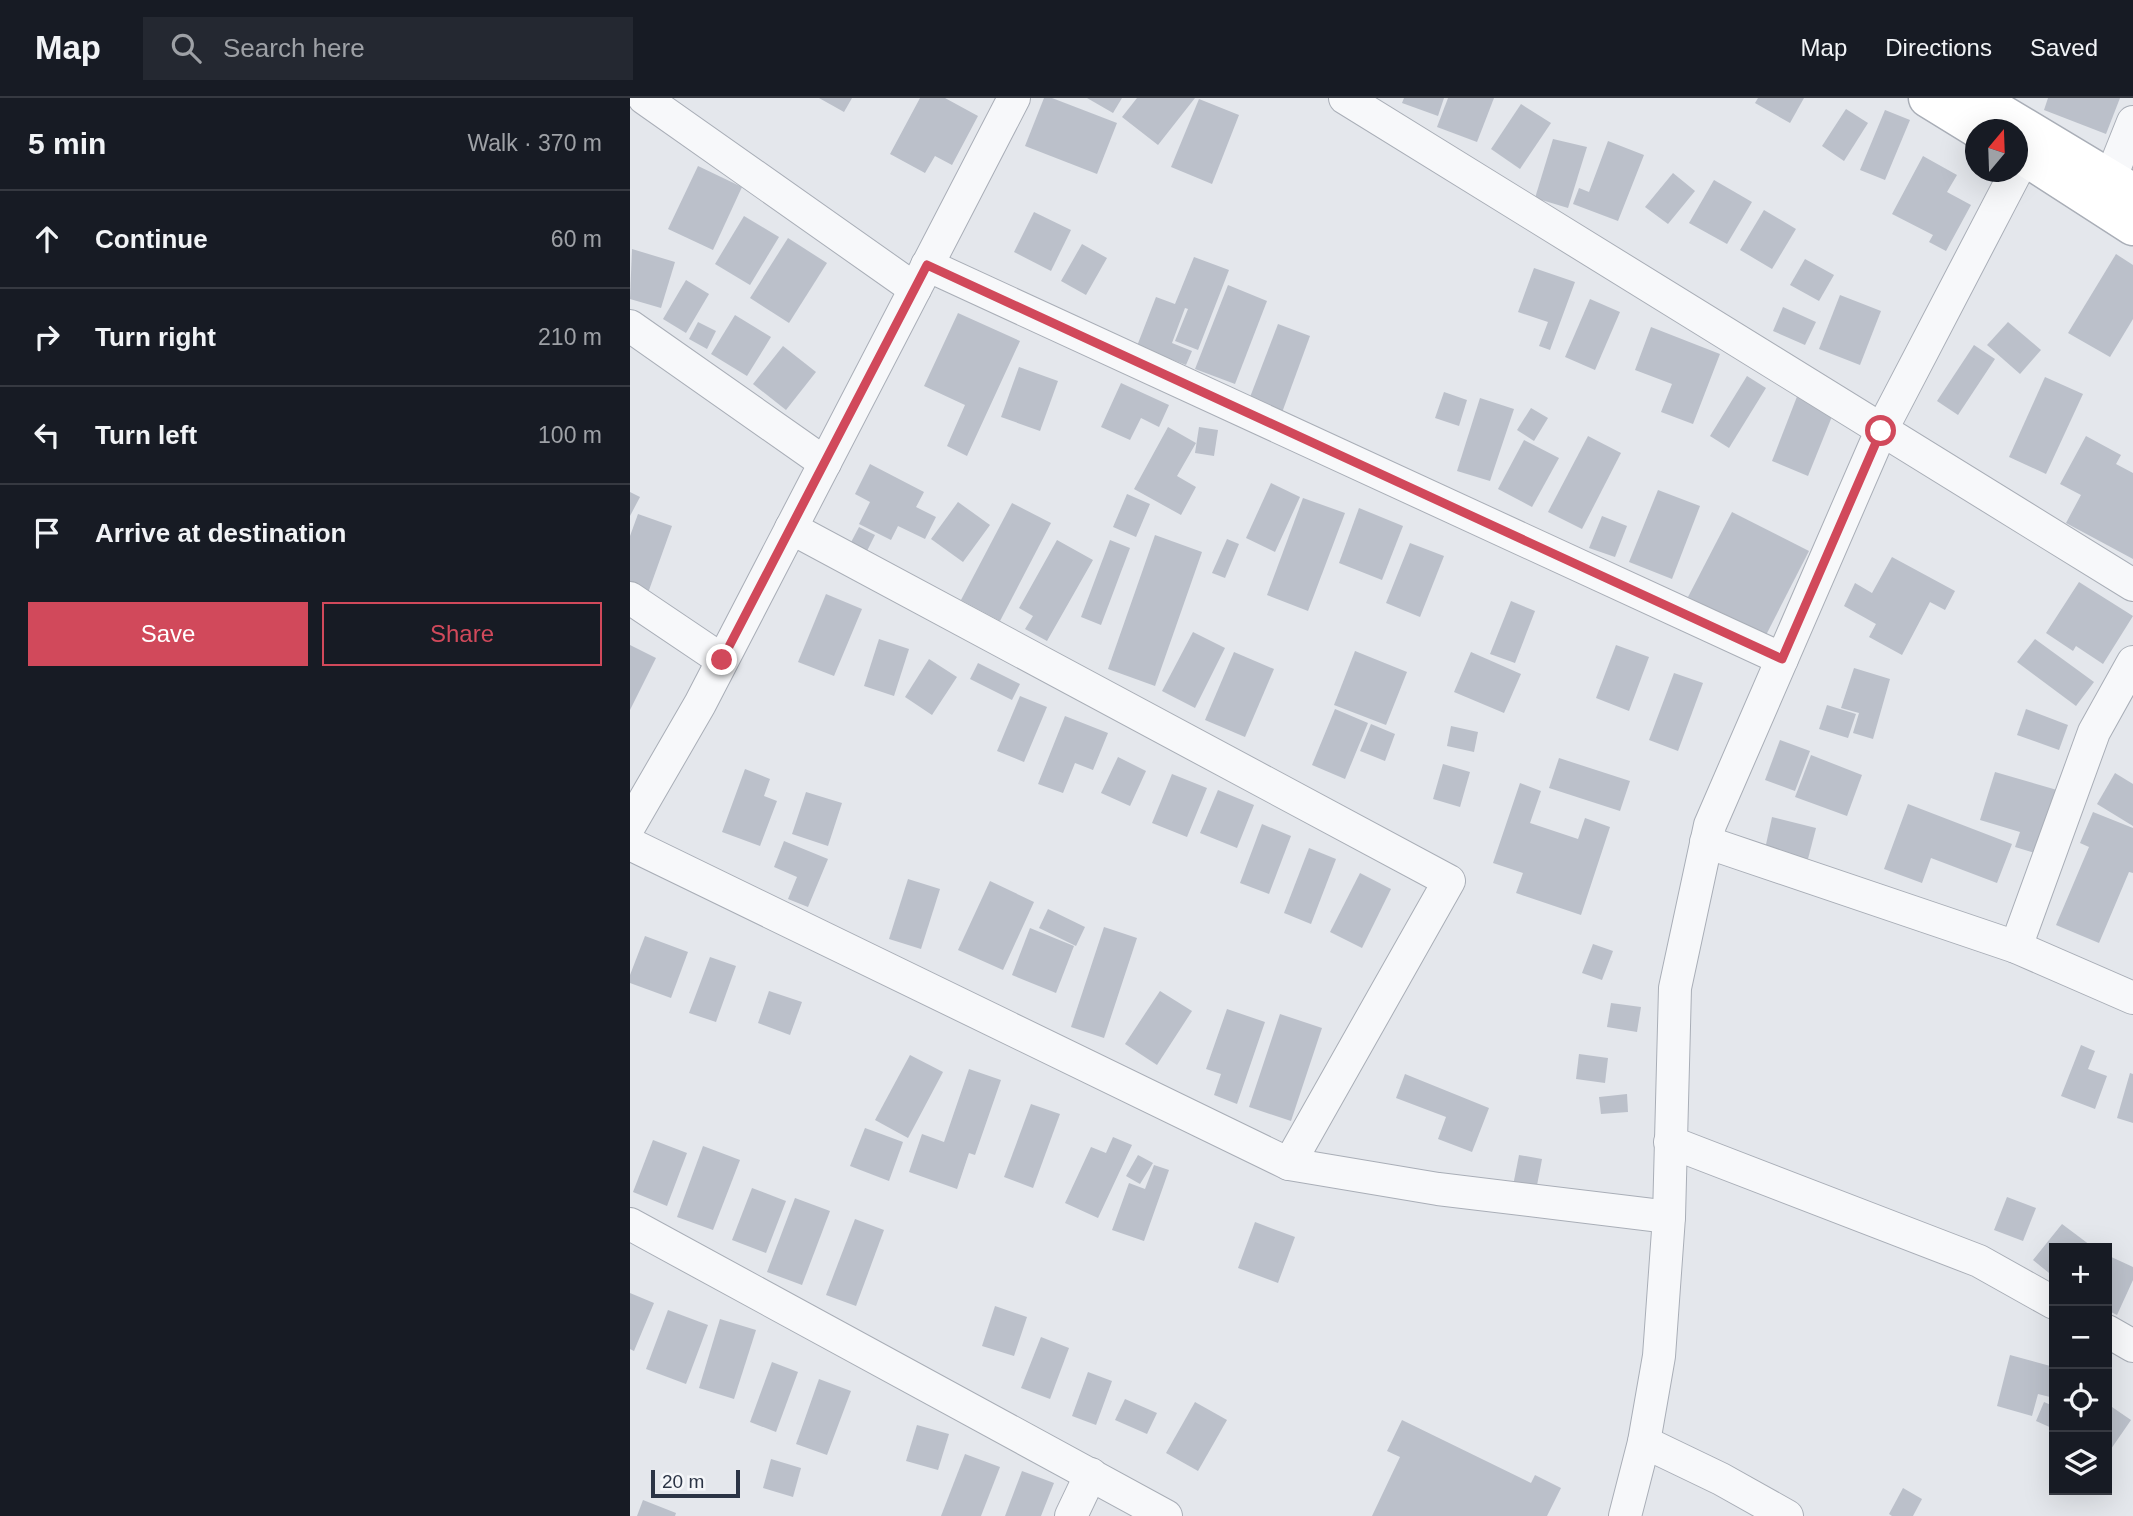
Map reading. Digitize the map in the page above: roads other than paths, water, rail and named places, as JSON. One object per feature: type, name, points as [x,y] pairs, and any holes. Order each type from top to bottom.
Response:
[{"type":"street","points":[[644,98],[921,277],[1782,659]]},
{"type":"street","points":[[1345,98],[2133,585]]},
{"type":"street","points":[[1928,98],[1965,121]]},
{"type":"street","points":[[1975,98],[2114,193],[2133,226]]},
{"type":"street","points":[[630,825],[722,660],[825,463],[1009,100]]},
{"type":"street","points":[[2114,193],[2133,122]]},
{"type":"street","points":[[2028,165],[2114,193]]},
{"type":"street","points":[[1625,1516],[1644,1443],[1659,1356],[1669,1217],[1675,988],[1710,825],[1881,431],[2009,182]]},
{"type":"street","points":[[630,326],[825,463]]},
{"type":"street","points":[[791,528],[1449,881],[1289,1164]]},
{"type":"street","points":[[630,598],[722,660]]},
{"type":"street","points":[[2016,947],[2094,732],[2133,662]]},
{"type":"street","points":[[1706,842],[2016,947],[2133,998]]},
{"type":"street","points":[[630,844],[1289,1164],[1437,1189],[1669,1217]]},
{"type":"street","points":[[1671,1142],[1979,1261],[2049,1300]]},
{"type":"street","points":[[630,1224],[1166,1516]]},
{"type":"street","points":[[2112,1334],[2133,1346]]},
{"type":"street","points":[[1644,1443],[1721,1479],[1787,1516]]},
{"type":"street","points":[[1071,1516],[1090,1474]]}]
